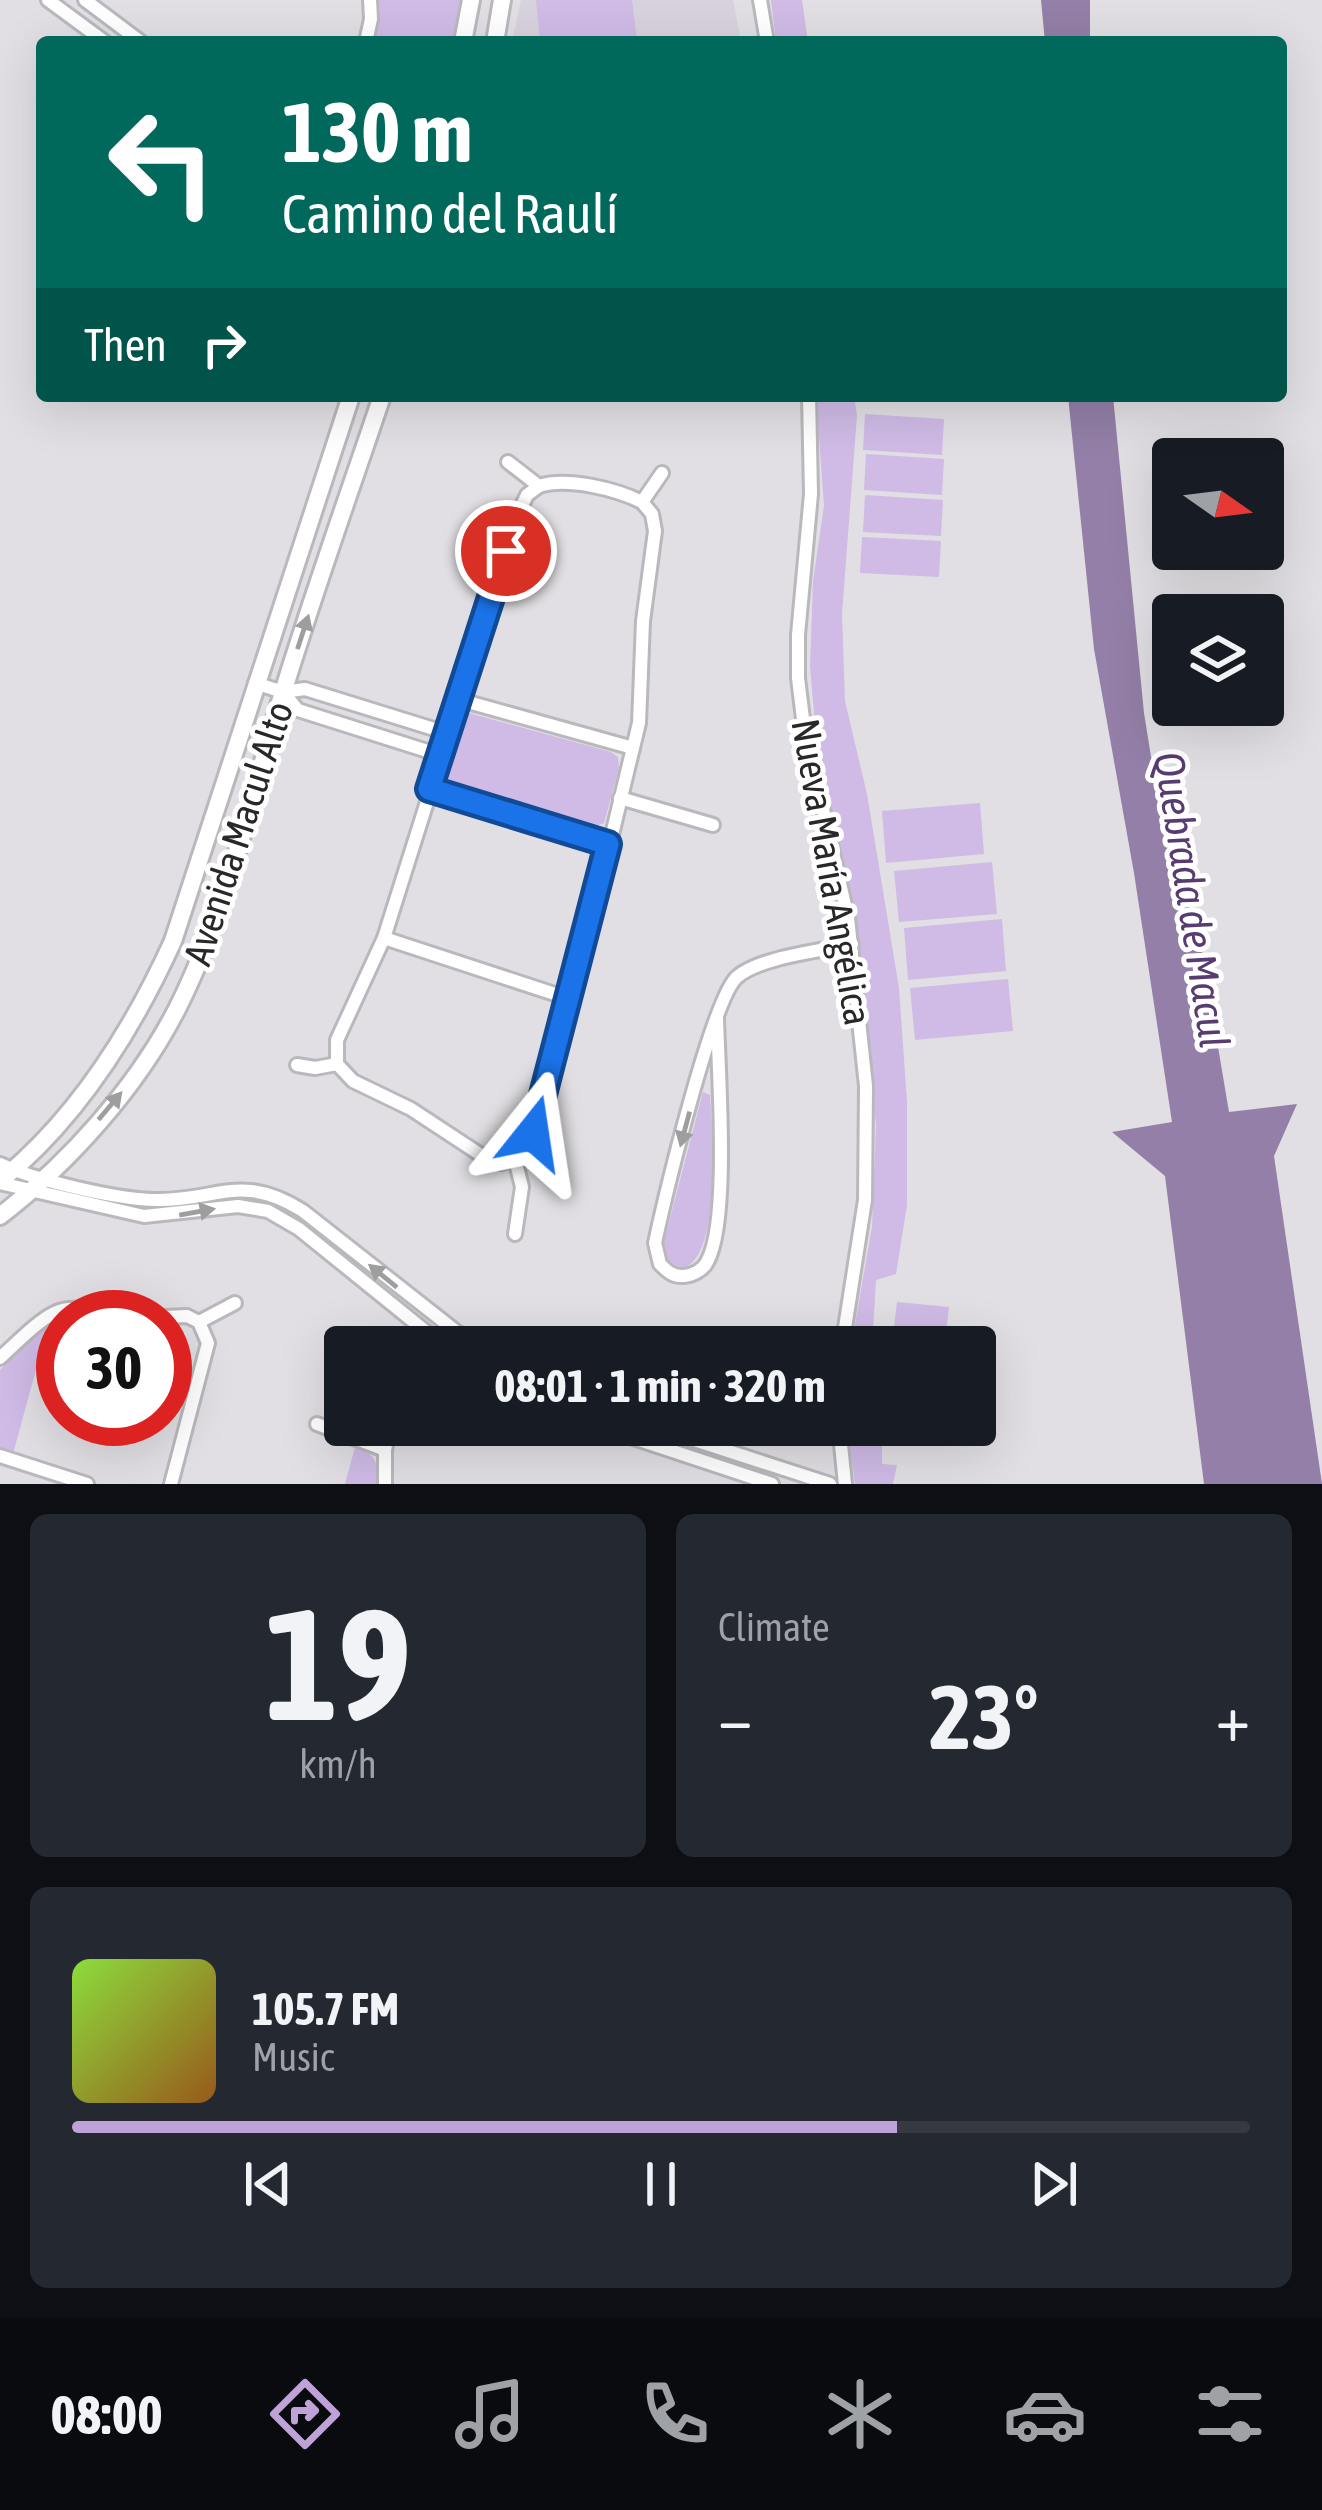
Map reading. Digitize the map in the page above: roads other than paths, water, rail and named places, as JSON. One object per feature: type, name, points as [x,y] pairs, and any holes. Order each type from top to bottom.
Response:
[{"type":"street","points":[[48,0],[97,36]]},
{"type":"street","points":[[85,0],[133,36]]},
{"type":"street","points":[[367,36],[370,0]]},
{"type":"street","points":[[464,36],[471,0]]},
{"type":"street","points":[[496,36],[502,0]]},
{"type":"street","points":[[760,0],[766,36]]},
{"type":"street","name":"Avenida Macul Alto","points":[[3,1175],[83,1095],[125,1035],[159,972],[197,876],[255,683],[349,402]]},
{"type":"street","name":"Avenida Macul Alto","points":[[0,1216],[31,1192],[123,1090],[175,1013],[211,930],[283,692],[380,402]]},
{"type":"street","name":"Nueva María Angélica","points":[[809,402],[812,494],[798,678],[804,727],[836,852],[865,1058],[867,1158],[862,1237],[846,1326]]},
{"type":"street","points":[[508,462],[538,485]]},
{"type":"street","points":[[642,502],[662,473]]},
{"type":"street","points":[[560,483],[626,495],[642,502],[652,514],[655,531],[643,621],[641,710],[633,748],[531,1142],[515,1159],[500,1163],[411,1109],[353,1081],[337,1064],[338,1040],[384,938],[518,514],[526,495],[538,485],[560,483]]},
{"type":"street","points":[[255,683],[283,692],[305,688],[447,733]]},
{"type":"street","points":[[283,692],[298,710],[440,754]]},
{"type":"street","points":[[458,699],[633,748]]},
{"type":"street","points":[[429,789],[608,844]]},
{"type":"street","points":[[620,798],[713,825]]},
{"type":"street","points":[[384,938],[570,999]]},
{"type":"street","points":[[717,1017],[720,1165],[712,1248],[698,1272],[676,1275],[660,1264],[655,1243],[717,1017],[730,984],[747,970],[852,944]]},
{"type":"street","points":[[297,1065],[337,1064]]},
{"type":"street","points":[[514,1234],[522,1187],[515,1159]]},
{"type":"street","points":[[3,1175],[44,1178],[153,1200],[238,1189],[283,1199],[449,1326]]},
{"type":"street","points":[[3,1175],[31,1192],[144,1216],[238,1206],[268,1211],[299,1229],[417,1326]]},
{"type":"street","points":[[199,1322],[235,1303]]},
{"type":"street","points":[[171,1484],[207,1349],[207,1337],[199,1322],[192,1320]]},
{"type":"street","points":[[0,1358],[36,1324]]},
{"type":"street","points":[[317,1424],[385,1450]]},
{"type":"street","points":[[386,1446],[385,1479],[400,1484]]},
{"type":"street","points":[[657,1446],[772,1484]]},
{"type":"street","points":[[713,1446],[830,1484]]},
{"type":"street","points":[[841,1446],[845,1484]]},
{"type":"street","points":[[0,1456],[87,1484]]},
{"type":"water label","name":"Quebrada de Macul","points":[[1192,900]]}]
